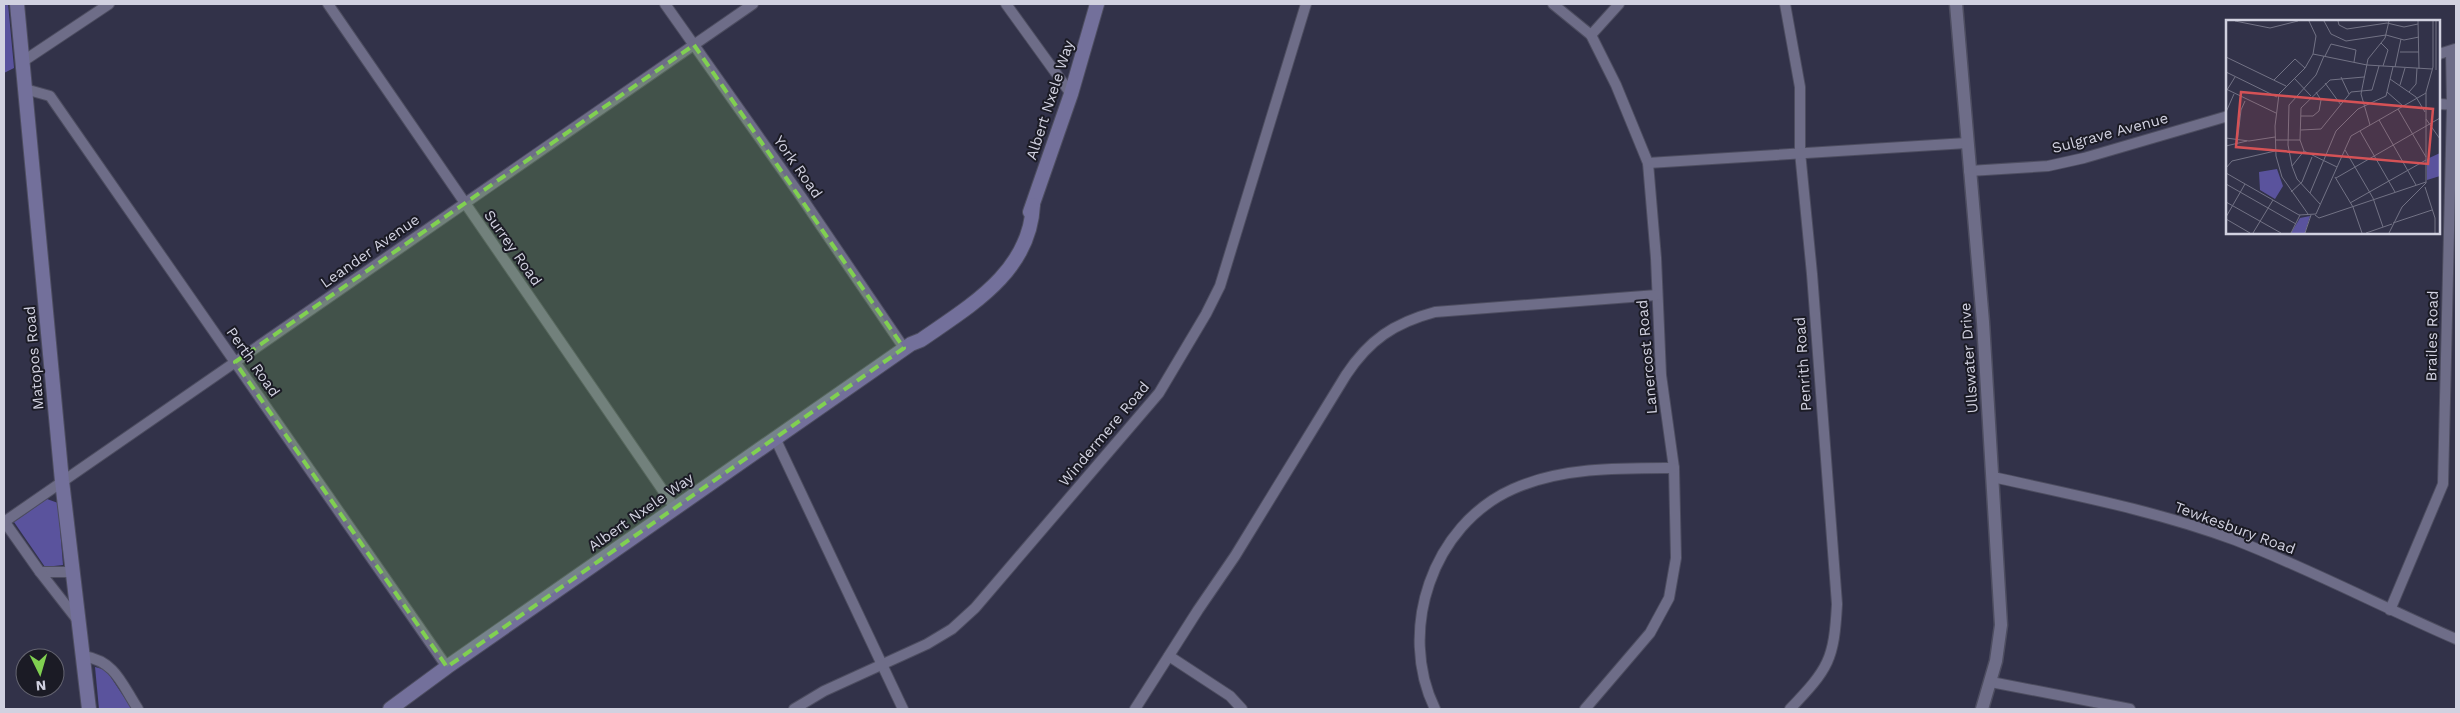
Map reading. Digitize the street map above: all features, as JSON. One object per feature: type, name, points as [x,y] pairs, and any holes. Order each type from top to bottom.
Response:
[{"type":"main road","name":"Matopos Road","points":[[17,4],[62,481],[89,709]]},
{"type":"main road","name":"Albert Nxele Way","points":[[390,709],[447,667],[907,346],[921,340],[991,284],[1015,262],[1032,220],[1033,205],[1071,94],[1097,4]]},
{"type":"street","points":[[22,62],[109,4]]},
{"type":"street","name":"Surrey Road","points":[[328,4],[675,508]]},
{"type":"street","name":"York Road","points":[[665,4],[907,346]]},
{"type":"street","name":"Leander Avenue","points":[[4,522],[753,4]]},
{"type":"street","points":[[1006,4],[1071,94]]},
{"type":"street","name":"Windermere Road","points":[[794,709],[824,691],[933,640],[952,629],[975,608],[1158,394],[1206,314],[1220,286],[1306,4]]},
{"type":"street","name":"Lanercost Road","points":[[1553,4],[1591,35],[1616,85],[1648,163],[1656,258],[1661,375],[1674,468],[1676,558],[1669,598],[1650,633],[1585,709]]},
{"type":"street","points":[[1591,35],[1619,4]]},
{"type":"street","name":"Penrith Road","points":[[1786,4],[1800,87],[1800,152],[1812,274],[1837,604],[1835,635],[1828,663],[1819,677],[1790,709]]},
{"type":"street","name":"Ullswater Drive","points":[[1956,4],[1983,322],[2001,625],[1991,682],[1982,709]]},
{"type":"street","points":[[2440,54],[2454,50]]},
{"type":"street","name":"Brailes Road","points":[[2390,610],[2443,484],[2454,50]]},
{"type":"street","name":"Perth Road","points":[[25,89],[50,96],[447,667]]},
{"type":"street","points":[[2440,104],[2454,105]]},
{"type":"street","name":"Sulgrave Avenue","points":[[1969,171],[2014,169],[2057,164],[2226,117]]},
{"type":"street","points":[[1648,163],[1967,143]]},
{"type":"street","points":[[1136,709],[1235,556],[1359,355],[1379,337],[1405,321],[1435,312],[1657,295]]},
{"type":"street","points":[[775,438],[903,709]]},
{"type":"street","points":[[1435,709],[1428,695],[1422,668],[1420,629],[1424,598],[1442,554],[1450,541],[1470,520],[1492,501],[1512,489],[1540,479],[1622,468],[1674,468]]},
{"type":"street","name":"Tewkesbury Road","points":[[1993,477],[2187,524],[2287,561],[2456,639]]},
{"type":"street","points":[[4,522],[79,623]]},
{"type":"street","points":[[40,572],[73,572]]},
{"type":"street","points":[[84,656],[98,659],[110,666],[138,709]]},
{"type":"street","points":[[1169,656],[1230,696],[1242,709]]},
{"type":"street","points":[[1991,682],[2130,709]]},
{"type":"highlighted area","points":[[694,45],[904,348],[447,667],[235,362]]},
{"type":"shaded area","points":[[4,4],[8,4],[14,68],[4,73]]},
{"type":"shaded area","points":[[47,499],[58,503],[63,565],[45,567],[14,522]]},
{"type":"shaded area","points":[[95,667],[106,670],[132,709],[99,709]]}]
